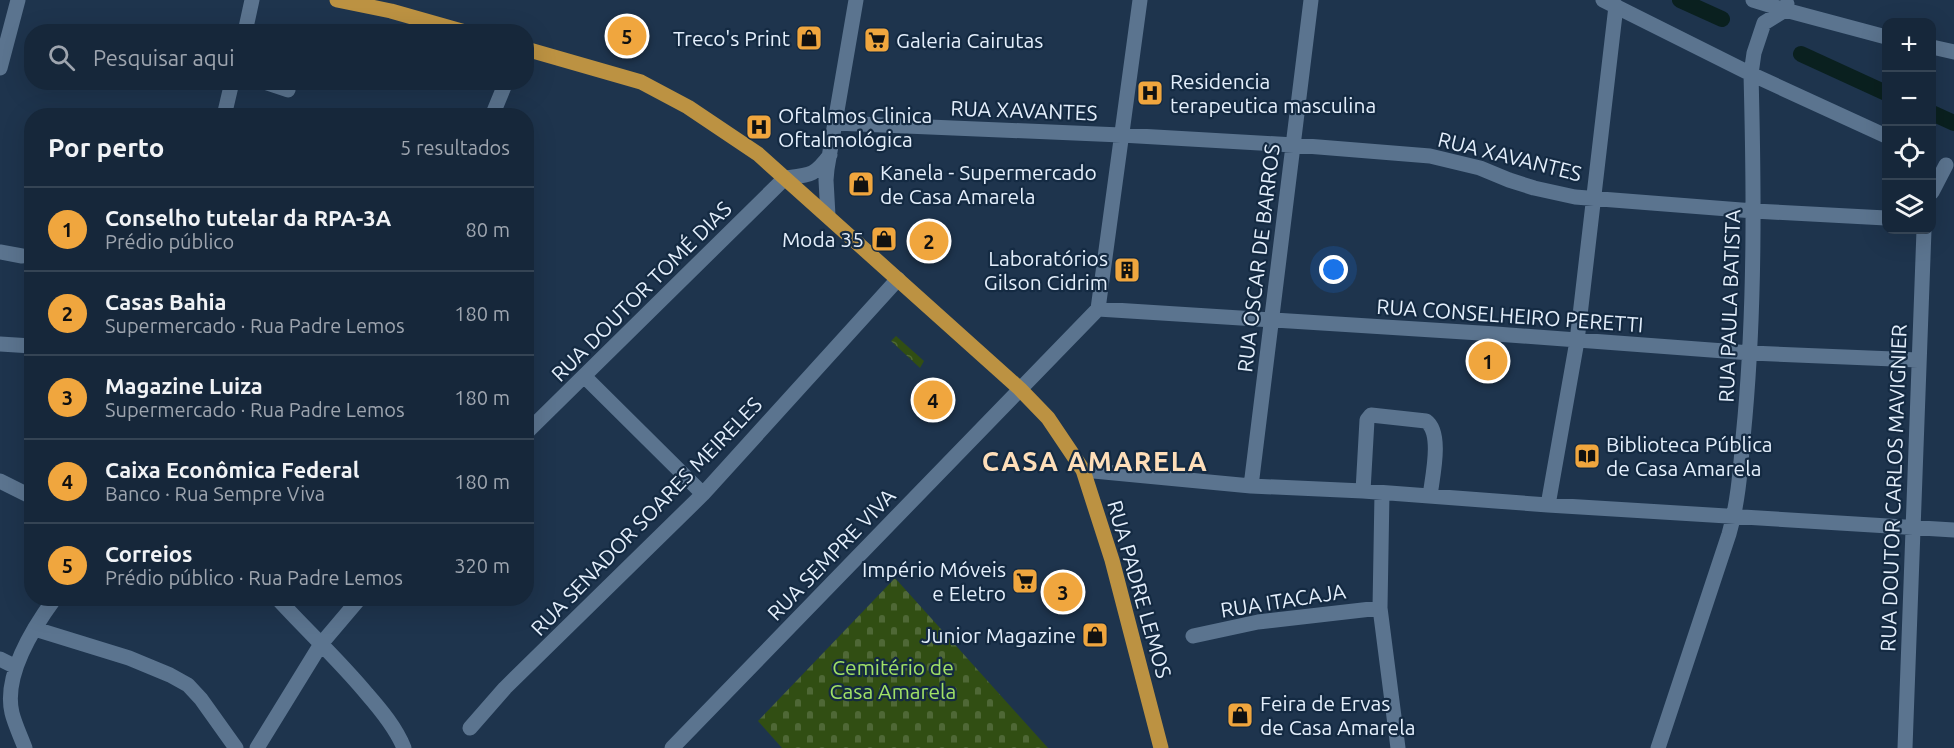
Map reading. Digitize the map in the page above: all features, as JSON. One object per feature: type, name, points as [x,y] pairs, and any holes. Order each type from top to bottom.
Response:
[{"type":"main road","points":[[338,0],[392,6],[443,24]]},
{"type":"main road","name":"RUA PADRE LEMOS","points":[[534,51],[641,82],[688,107],[758,154],[1020,389],[1048,418],[1083,470],[1112,560],[1161,748]]},
{"type":"street","points":[[0,68],[18,0]]},
{"type":"street","points":[[246,24],[252,0]]},
{"type":"street","points":[[828,216],[826,180],[856,0]]},
{"type":"street","points":[[1098,309],[1140,0]]},
{"type":"street","name":"RUA OSCAR DE BARROS","points":[[1251,486],[1311,0]]},
{"type":"street","points":[[1753,0],[1786,5],[1882,35]]},
{"type":"street","points":[[1548,506],[1577,341],[1594,198],[1610,3],[1752,74],[1882,134]]},
{"type":"street","name":"RUA PAULA BATISTA","points":[[1658,748],[1734,516],[1751,353],[1754,53],[1764,23],[1786,5]]},
{"type":"street","points":[[1936,48],[1954,52]]},
{"type":"street","points":[[226,108],[230,90]]},
{"type":"street","points":[[495,108],[503,90]]},
{"type":"street","name":"RUA XAVANTES","points":[[835,123],[1121,135],[1430,156],[1480,168],[1509,180],[1559,195],[1754,211],[1882,218]]},
{"type":"street","points":[[786,178],[818,171],[830,155]]},
{"type":"street","points":[[1936,160],[1950,166],[1936,186]]},
{"type":"street","name":"RUA DOUTOR TOMÉ DIAS","points":[[534,426],[786,178]]},
{"type":"street","name":"RUA DOUTOR CARLOS MAVIGNIER","points":[[1905,748],[1924,234]]},
{"type":"street","points":[[0,252],[22,256]]},
{"type":"street","name":"RUA SENADOR SOARES MEIRELES","points":[[470,728],[505,688],[703,494],[898,279]]},
{"type":"street","name":"RUA CONSELHEIRO PERETTI","points":[[1098,309],[1496,334],[1751,353],[1918,360]]},
{"type":"street","name":"RUA SEMPRE VIVA","points":[[672,748],[1098,309]]},
{"type":"street","points":[[0,344],[24,346]]},
{"type":"street","points":[[585,377],[703,494]]},
{"type":"street","points":[[1363,491],[1367,420],[1371,415],[1426,421],[1430,424],[1436,440],[1430,496]]},
{"type":"street","points":[[1083,470],[1251,486],[1363,491],[1548,506],[1954,530]]},
{"type":"street","points":[[0,481],[24,493]]},
{"type":"street","points":[[1382,493],[1380,608],[1398,748]]},
{"type":"street","points":[[25,748],[12,714],[10,686],[16,667],[35,629],[50,606]]},
{"type":"street","points":[[285,606],[344,665],[379,708],[400,738],[404,748]]},
{"type":"street","points":[[257,748],[321,644],[353,606]]},
{"type":"street","name":"RUA ITACAJA","points":[[1193,636],[1267,621],[1380,608]]},
{"type":"street","points":[[35,629],[129,658],[188,685],[201,699],[236,748]]},
{"type":"street","points":[[0,659],[16,667]]},
{"type":"green space","points":[[896,336],[924,361],[920,368],[891,341]]},
{"type":"green space","name":"Cemitério de Casa Amarela","points":[[895,578],[1048,748],[782,748],[758,721]]},
{"type":"waterway","points":[[1680,0],[1722,19]]},
{"type":"waterway","points":[[1801,54],[1882,91]]},
{"type":"waterway","points":[[1936,115],[1954,123]]},
{"type":"place","name":"Correios","points":[[627,36]]},
{"type":"place","name":"Treco's Print","points":[[809,38]]},
{"type":"place","name":"Galeria Cairutas","points":[[877,40]]},
{"type":"place","name":"Residencia terapeutica masculina","points":[[1150,93]]},
{"type":"place","name":"Oftalmos Clinica Oftalmológica","points":[[759,127]]},
{"type":"place","name":"Kanela - Supermercado de Casa Amarela","points":[[861,184]]},
{"type":"place","name":"Moda 35","points":[[884,239]]},
{"type":"place","name":"Casas Bahia","points":[[929,241]]},
{"type":"place","name":"Laboratórios Gilson Cidrim","points":[[1127,270]]},
{"type":"place","name":"Conselho tutelar da RPA-3A","points":[[1488,361]]},
{"type":"place","name":"Caixa Econômica Federal","points":[[933,400]]},
{"type":"place","name":"Biblioteca Pública de Casa Amarela","points":[[1587,456]]},
{"type":"place","name":"Império Móveis e Eletro","points":[[1025,581]]},
{"type":"place","name":"Magazine Luiza","points":[[1063,592]]},
{"type":"place","name":"Junior Magazine","points":[[1095,635]]},
{"type":"place","name":"Feira de Ervas de Casa Amarela","points":[[1240,715]]},
{"type":"district","name":"CASA AMARELA","points":[[1095,461]]}]
